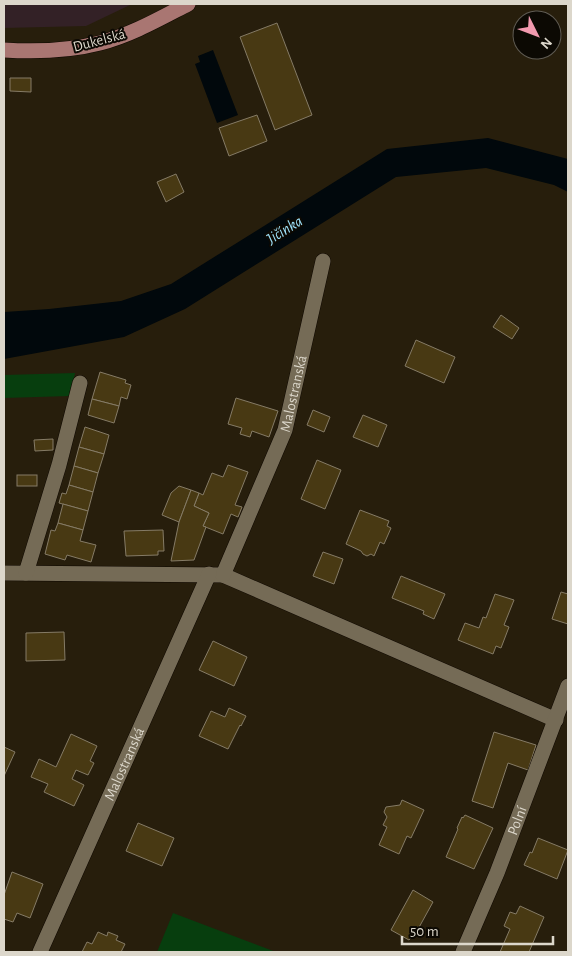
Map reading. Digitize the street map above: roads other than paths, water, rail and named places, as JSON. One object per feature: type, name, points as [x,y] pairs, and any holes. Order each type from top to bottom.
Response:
[{"type":"main road","name":"Dukelská","points":[[4,50],[43,51],[100,43],[155,21],[188,4]]},
{"type":"street","name":"Malostranská","points":[[40,952],[284,430],[322,261]]},
{"type":"street","points":[[26,573],[59,466],[80,384]]},
{"type":"street","points":[[4,573],[216,575],[556,720]]},
{"type":"street","name":"Polní","points":[[463,952],[497,873],[568,686]]},
{"type":"water","points":[[213,50],[238,115],[217,123],[195,64],[200,62],[198,56]]},
{"type":"water","name":"Jičínka","points":[[488,138],[568,159],[568,192],[554,185],[486,168],[396,177],[185,309],[124,337],[4,359],[4,312],[121,301],[171,284],[387,149]]}]
